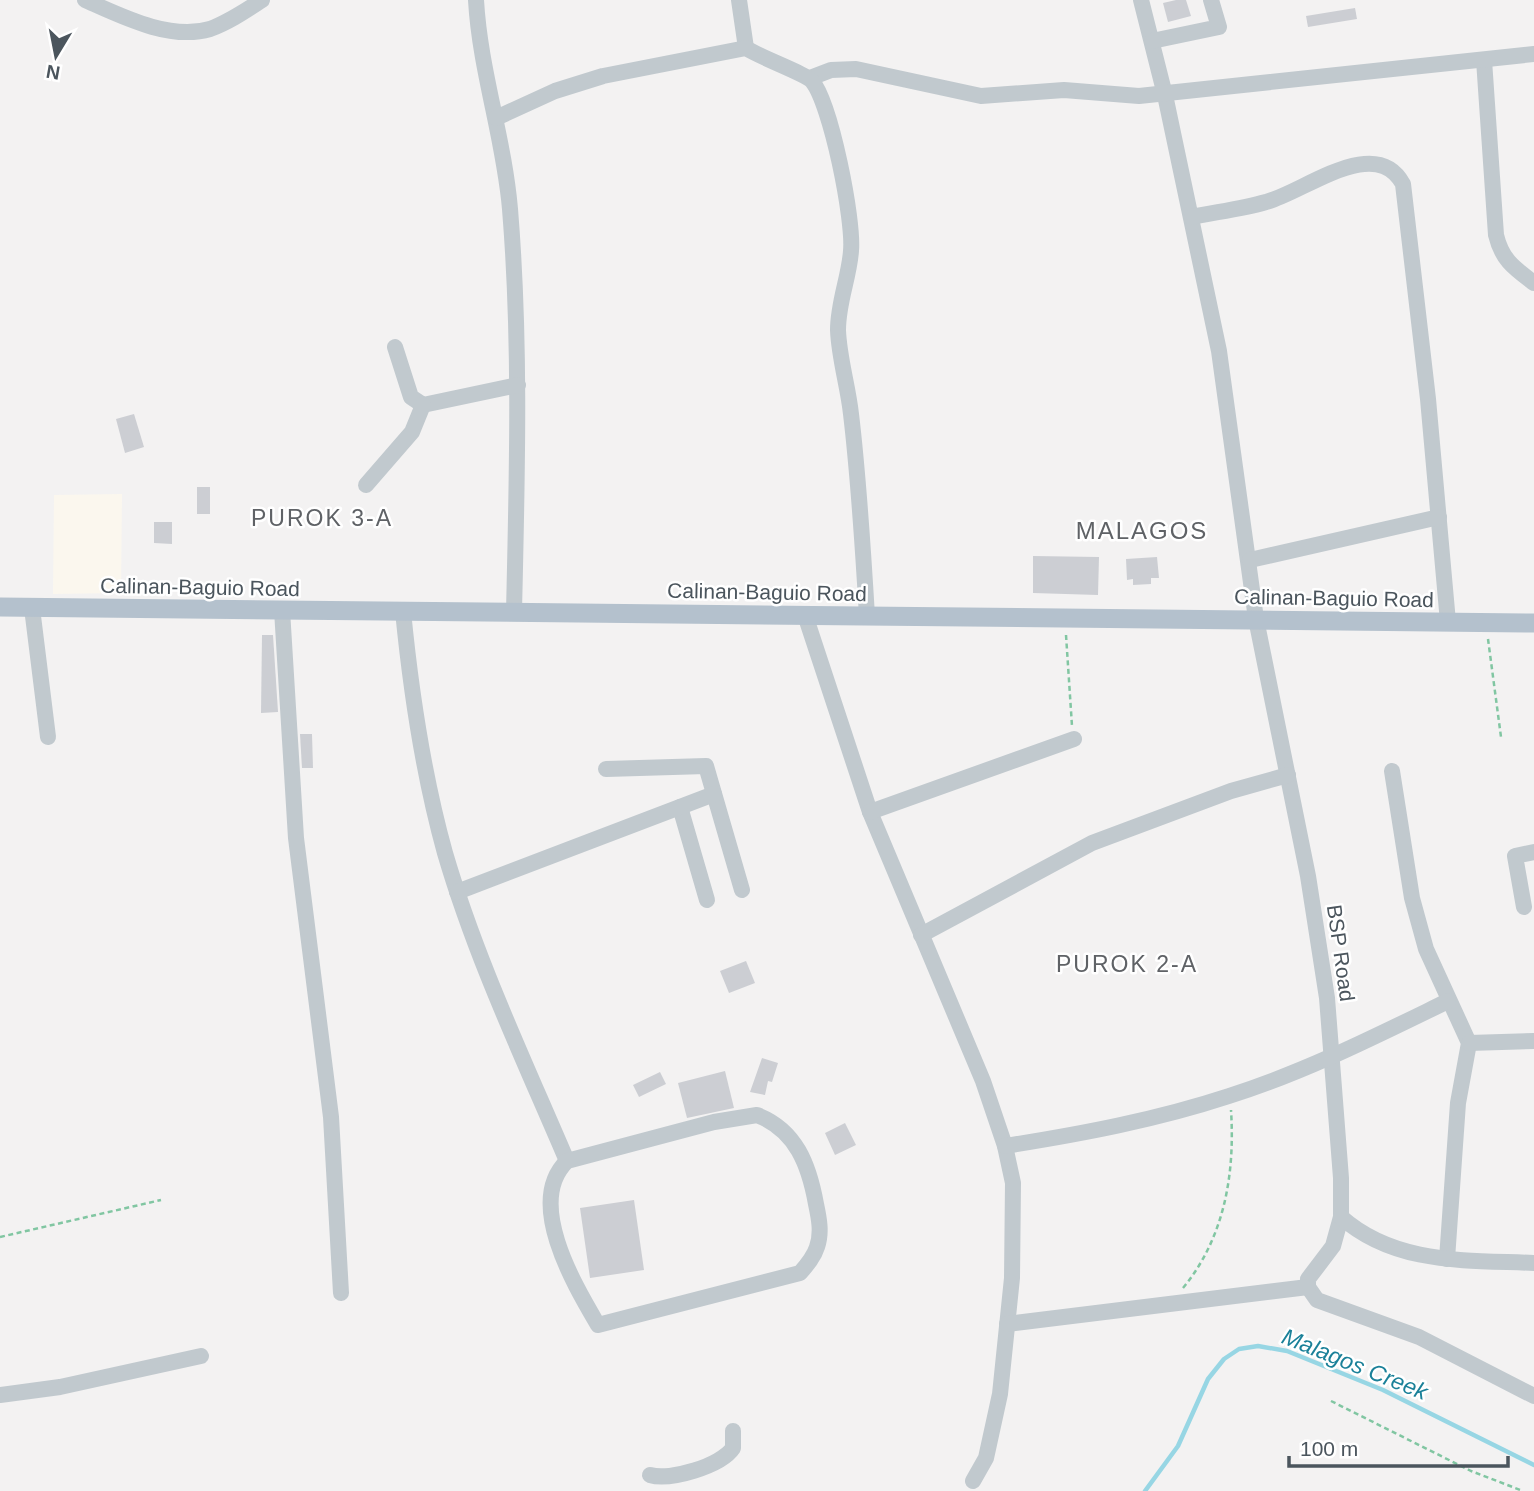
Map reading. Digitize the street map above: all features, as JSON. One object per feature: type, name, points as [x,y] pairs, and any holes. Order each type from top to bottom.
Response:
[{"type":"main road","name":"Calinan-Baguio Road","points":[[0,607],[1534,623]]},
{"type":"street","points":[[85,0],[120,16],[180,32],[206,30],[228,22],[262,0]]},
{"type":"street","points":[[476,0],[478,30],[505,159],[510,211],[518,385],[514,612]]},
{"type":"street","points":[[739,0],[746,48]]},
{"type":"street","name":"BSP Road","points":[[1141,0],[1192,217],[1229,410],[1256,620],[1310,888],[1333,1056],[1341,1217],[1333,1246],[1308,1279],[1308,1287]]},
{"type":"street","points":[[1152,41],[1219,27],[1212,0]]},
{"type":"street","points":[[496,118],[555,91],[603,76],[746,48],[774,64],[810,78],[819,91],[830,126],[851,231],[851,251],[840,302],[838,330],[855,452],[867,616]]},
{"type":"street","points":[[810,78],[831,70],[856,69],[981,96],[1064,90],[1139,96],[1534,54]]},
{"type":"street","points":[[1484,60],[1496,235],[1500,251],[1509,265],[1534,283]]},
{"type":"street","points":[[1192,217],[1286,196],[1330,172],[1355,165],[1384,167],[1399,176],[1403,184],[1419,310],[1448,622]]},
{"type":"street","points":[[395,347],[407,390],[411,397],[424,405],[518,385]]},
{"type":"street","points":[[366,485],[412,432],[424,405]]},
{"type":"street","points":[[1250,560],[1439,517]]},
{"type":"street","points":[[32,608],[48,737]]},
{"type":"street","points":[[282,610],[296,838],[327,1067],[341,1293]]},
{"type":"street","points":[[403,611],[420,744],[457,892],[567,1161]]},
{"type":"street","points":[[805,615],[870,812],[983,1081],[1005,1146],[1013,1183],[1015,1227],[1007,1324],[992,1436],[982,1469],[973,1481]]},
{"type":"street","points":[[870,812],[1074,739]]},
{"type":"street","points":[[606,769],[706,766],[742,890]]},
{"type":"street","points":[[1392,771],[1412,898],[1426,949],[1469,1043],[1459,1090],[1447,1259]]},
{"type":"street","points":[[921,934],[1092,843],[1231,791],[1287,775]]},
{"type":"street","points":[[457,892],[714,794]]},
{"type":"street","points":[[680,807],[707,900]]},
{"type":"street","points":[[1524,907],[1515,856],[1534,852]]},
{"type":"street","points":[[1005,1146],[1107,1129],[1230,1096],[1333,1056],[1448,1001]]},
{"type":"street","points":[[1469,1043],[1534,1041]]},
{"type":"street","points":[[757,1115],[774,1122],[804,1156],[820,1225],[818,1244],[811,1262],[800,1273],[598,1325],[573,1282],[553,1220],[551,1187],[557,1171],[567,1161],[714,1122],[757,1115]]},
{"type":"street","points":[[1341,1217],[1356,1230],[1396,1249],[1447,1259],[1534,1263]]},
{"type":"street","points":[[1007,1324],[1308,1287],[1317,1300],[1419,1337],[1534,1396]]},
{"type":"street","points":[[0,1395],[60,1387],[201,1356]]},
{"type":"street","points":[[650,1475],[671,1477],[720,1460],[733,1448],[733,1431]]},
{"type":"path","points":[[1066,618],[1074,739]]},
{"type":"path","points":[[1486,622],[1501,737]]},
{"type":"path","points":[[1168,1304],[1199,1263],[1228,1192],[1233,1146],[1230,1096]]},
{"type":"path","points":[[0,1237],[161,1200]]},
{"type":"path","points":[[1331,1401],[1471,1471],[1522,1491]]},
{"type":"shaded area","points":[[122,494],[121,593],[53,594],[54,495]]},
{"type":"building","points":[[1186,0],[1191,16],[1168,22],[1163,3]]},
{"type":"building","points":[[1355,8],[1357,19],[1308,27],[1306,16]]},
{"type":"building","points":[[134,414],[144,447],[125,453],[116,419]]},
{"type":"building","points":[[197,487],[210,487],[210,514],[197,514]]},
{"type":"building","points":[[154,522],[172,522],[172,544],[154,543]]},
{"type":"building","points":[[1033,556],[1099,557],[1098,595],[1033,593]]},
{"type":"building","points":[[1157,557],[1159,578],[1151,578],[1151,584],[1133,585],[1133,579],[1127,580],[1126,559]]},
{"type":"building","points":[[262,635],[273,635],[278,712],[261,713]]},
{"type":"building","points":[[300,734],[312,734],[313,768],[302,768]]},
{"type":"building","points":[[746,961],[755,983],[729,993],[720,971]]},
{"type":"building","points":[[762,1058],[778,1063],[772,1082],[768,1081],[765,1095],[750,1092]]},
{"type":"building","points":[[725,1071],[734,1108],[687,1118],[678,1083]]},
{"type":"building","points":[[660,1072],[666,1084],[639,1097],[633,1085]]},
{"type":"building","points":[[845,1123],[856,1145],[835,1155],[825,1133]]},
{"type":"building","points":[[634,1200],[644,1270],[590,1278],[580,1208]]},
{"type":"waterway","name":"Malagos Creek","points":[[1145,1491],[1178,1446],[1208,1379],[1224,1359],[1239,1349],[1258,1346],[1287,1351],[1383,1390],[1534,1465]]},
{"type":"district","name":"PUROK 3-A","points":[[322,518]]},
{"type":"district","name":"MALAGOS","points":[[1142,530]]},
{"type":"district","name":"PUROK 2-A","points":[[1127,964]]}]
